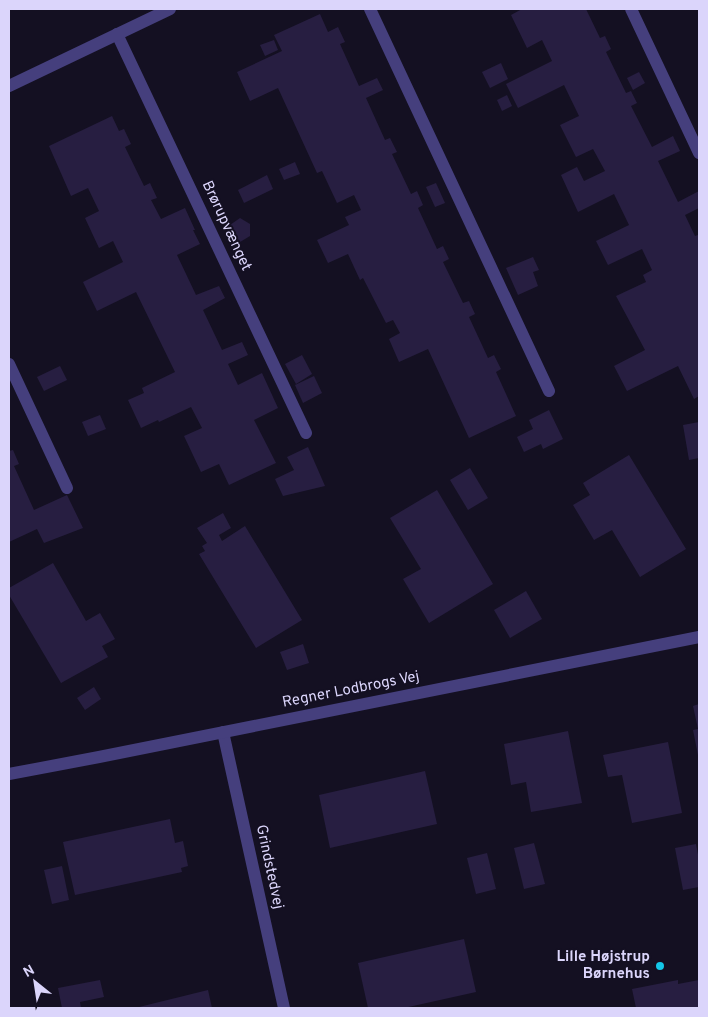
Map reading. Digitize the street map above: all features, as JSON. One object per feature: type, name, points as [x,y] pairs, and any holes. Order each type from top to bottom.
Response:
[{"type":"street","points":[[9,86],[170,9]]},
{"type":"street","points":[[370,9],[549,391]]},
{"type":"street","points":[[631,9],[699,153]]},
{"type":"street","name":"Brørupvænget","points":[[117,34],[306,433]]},
{"type":"street","points":[[9,364],[67,488]]},
{"type":"street","name":"Regner Lodbrogs Vej","points":[[9,774],[699,637]]},
{"type":"street","name":"Grindstedvej","points":[[223,732],[284,1008]]},
{"type":"building","points":[[522,9],[586,9],[600,38],[605,36],[611,49],[606,52],[626,93],[631,91],[637,103],[631,106],[652,147],[673,136],[680,151],[658,161],[678,202],[699,191],[699,208],[685,215],[695,236],[698,235],[699,237],[699,396],[694,399],[678,366],[627,391],[614,366],[645,350],[616,296],[646,282],[643,275],[652,270],[642,249],[608,265],[596,241],[629,225],[614,194],[578,212],[561,175],[577,167],[584,181],[605,171],[593,149],[576,157],[560,125],[579,116],[564,85],[518,108],[506,84],[552,61],[542,40],[527,48],[511,15]]},
{"type":"building","points":[[320,14],[328,32],[338,27],[345,42],[340,44],[359,86],[377,78],[383,90],[366,98],[385,140],[390,138],[397,152],[392,154],[411,194],[417,191],[423,205],[418,208],[437,249],[443,246],[449,259],[443,262],[463,303],[469,301],[475,314],[469,317],[488,358],[494,355],[501,369],[496,372],[516,416],[469,438],[428,349],[399,362],[389,339],[400,333],[393,320],[386,323],[363,278],[360,280],[348,254],[328,263],[317,240],[349,225],[345,217],[361,210],[354,195],[337,203],[322,171],[317,173],[278,88],[250,101],[237,72],[282,51],[274,35]]},
{"type":"building","points":[[274,40],[278,50],[265,56],[260,45]]},
{"type":"building","points":[[501,63],[508,79],[490,88],[482,72]]},
{"type":"building","points":[[639,72],[645,83],[633,90],[627,78]]},
{"type":"building","points":[[507,95],[512,106],[502,111],[497,100]]},
{"type":"building","points":[[112,116],[119,131],[124,129],[131,144],[125,147],[144,186],[150,183],[157,198],[151,200],[161,219],[185,208],[200,244],[177,255],[196,295],[219,286],[225,298],[203,310],[222,350],[242,342],[248,355],[228,364],[238,385],[262,373],[278,408],[254,420],[276,463],[229,485],[219,464],[201,472],[184,436],[202,428],[191,407],[141,428],[128,400],[144,393],[142,388],[175,372],[136,292],[97,311],[83,282],[123,262],[113,241],[99,248],[85,218],[99,211],[88,188],[71,196],[49,146]]},
{"type":"building","points":[[295,162],[300,174],[284,180],[279,169]]},
{"type":"building","points":[[267,175],[273,189],[244,203],[238,190]]},
{"type":"building","points":[[436,183],[445,203],[435,207],[426,187]]},
{"type":"building","points":[[240,218],[250,224],[250,236],[240,242],[230,237],[230,225]]},
{"type":"building","points":[[533,257],[539,270],[533,272],[538,286],[518,295],[506,268]]},
{"type":"building","points":[[302,355],[312,374],[296,384],[285,364]]},
{"type":"building","points":[[60,366],[67,380],[44,391],[37,377]]},
{"type":"building","points":[[314,376],[322,393],[303,403],[295,385]]},
{"type":"building","points":[[549,410],[563,439],[543,449],[541,444],[524,452],[517,437],[533,429],[529,420]]},
{"type":"building","points":[[100,415],[106,429],[88,436],[82,422]]},
{"type":"building","points":[[699,422],[699,458],[689,460],[683,425]]},
{"type":"building","points":[[308,447],[325,486],[283,496],[275,479],[294,470],[287,457]]},
{"type":"building","points":[[13,450],[19,464],[14,466],[34,510],[67,495],[83,528],[44,543],[37,529],[9,542],[9,451]]},
{"type":"building","points":[[629,455],[686,549],[640,577],[612,530],[594,540],[573,505],[590,495],[583,483]]},
{"type":"building","points":[[470,468],[488,498],[468,510],[450,480]]},
{"type":"building","points":[[437,490],[493,584],[429,623],[403,579],[421,569],[390,518]]},
{"type":"building","points":[[223,513],[231,528],[219,535],[222,541],[245,526],[302,620],[256,648],[199,554],[205,551],[202,546],[207,543],[197,528]]},
{"type":"building","points":[[53,563],[86,621],[100,613],[115,639],[102,646],[108,657],[61,683],[9,595],[9,588]]},
{"type":"building","points":[[526,591],[542,619],[510,638],[494,610]]},
{"type":"building","points":[[303,644],[309,663],[287,670],[280,652]]},
{"type":"building","points":[[94,687],[101,699],[85,710],[77,698]]},
{"type":"building","points":[[699,704],[698,755],[693,730],[698,729],[693,706]]},
{"type":"building","points":[[568,731],[582,803],[531,812],[526,782],[511,785],[504,744]]},
{"type":"building","points":[[668,742],[682,813],[632,823],[622,775],[608,777],[603,755]]},
{"type":"building","points":[[425,771],[437,824],[330,848],[319,795]]},
{"type":"building","points":[[170,819],[175,843],[183,841],[188,866],[181,868],[182,872],[75,895],[63,842]]},
{"type":"building","points":[[534,843],[545,884],[524,889],[514,848]]},
{"type":"building","points":[[696,844],[699,860],[699,887],[683,890],[675,848]]},
{"type":"building","points":[[487,853],[496,889],[476,894],[467,858]]},
{"type":"building","points":[[62,866],[69,900],[52,904],[44,870]]},
{"type":"building","points":[[464,939],[476,992],[404,1008],[368,1008],[358,963]]},
{"type":"building","points":[[100,980],[104,997],[80,1002],[81,1008],[62,1008],[58,988]]},
{"type":"building","points":[[678,980],[678,984],[699,980],[699,1008],[636,1008],[632,989]]},
{"type":"building","points":[[208,990],[212,1008],[135,1008]]},
{"type":"place","name":"Lille Højstrup Børnehus","points":[[660,966]]}]
